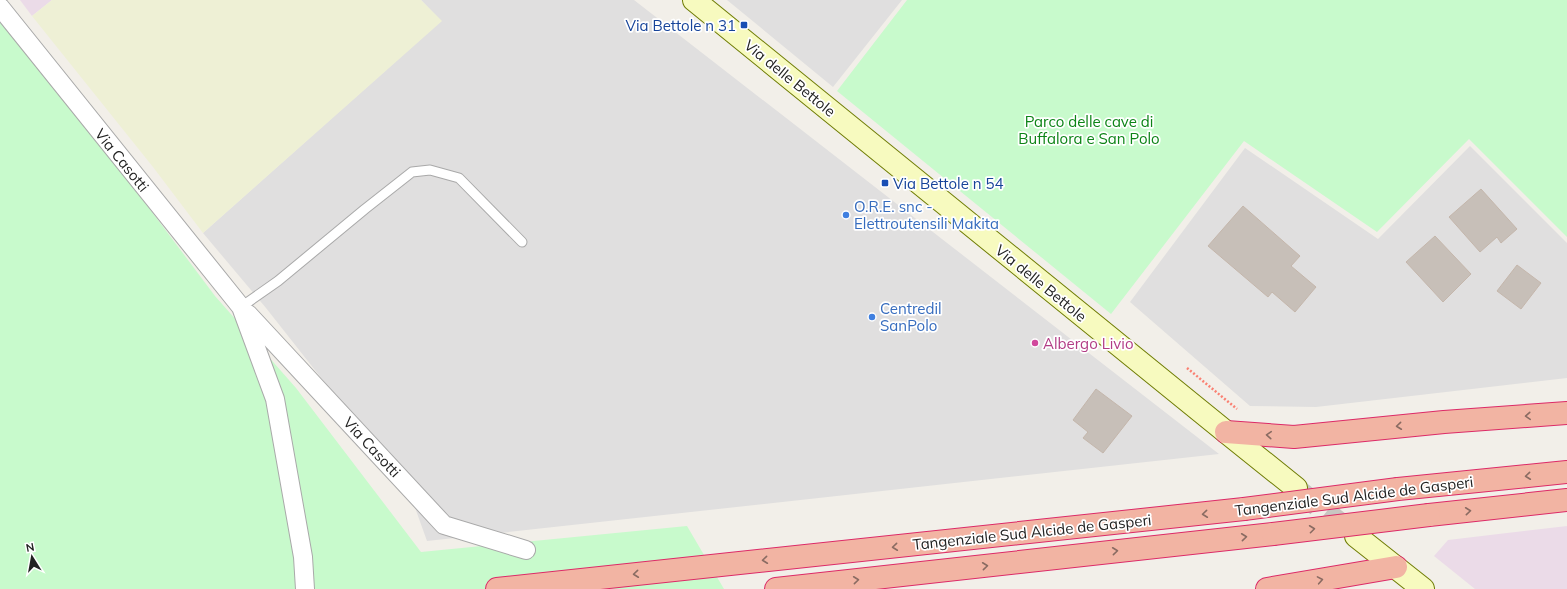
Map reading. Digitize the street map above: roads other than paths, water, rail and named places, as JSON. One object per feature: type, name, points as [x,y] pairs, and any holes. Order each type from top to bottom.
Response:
[{"type":"highway","points":[[1226,432],[1294,437],[1444,422],[1567,413]]},
{"type":"highway","name":"Tangenziale Sud Alcide de Gasperi","points":[[497,589],[1244,509],[1398,489],[1567,472]]},
{"type":"highway","name":"Tangenziale Sud Alcide de Gasperi","points":[[776,589],[1567,500]]},
{"type":"highway","points":[[1268,589],[1396,567]]},
{"type":"main road","name":"Via delle Bettole","points":[[694,0],[1296,488]]},
{"type":"main road","points":[[1356,536],[1423,589]]},
{"type":"street","name":"Via Casotti","points":[[1,11],[241,307],[444,525],[526,550]]},
{"type":"street","name":"Via Casotti","points":[[241,307],[275,399],[303,557],[305,589]]},
{"type":"lane","points":[[241,307],[278,281],[412,172],[430,170],[459,178],[522,242]]},
{"type":"tunnel","points":[[1300,492],[1355,535]]},
{"type":"place","name":"Via Bettole n 31","points":[[744,25]]},
{"type":"place","name":"Via Bettole n 54","points":[[885,183]]},
{"type":"place","name":"O.R.E. snc - Elettroutensili Makita","points":[[846,215]]},
{"type":"place","name":"Centredil SanPolo","points":[[872,317]]},
{"type":"place","name":"Albergo Livio","points":[[1035,343]]},
{"type":"park label","name":"Parco delle cave di Buffalora e San Polo","points":[[1089,130]]}]
